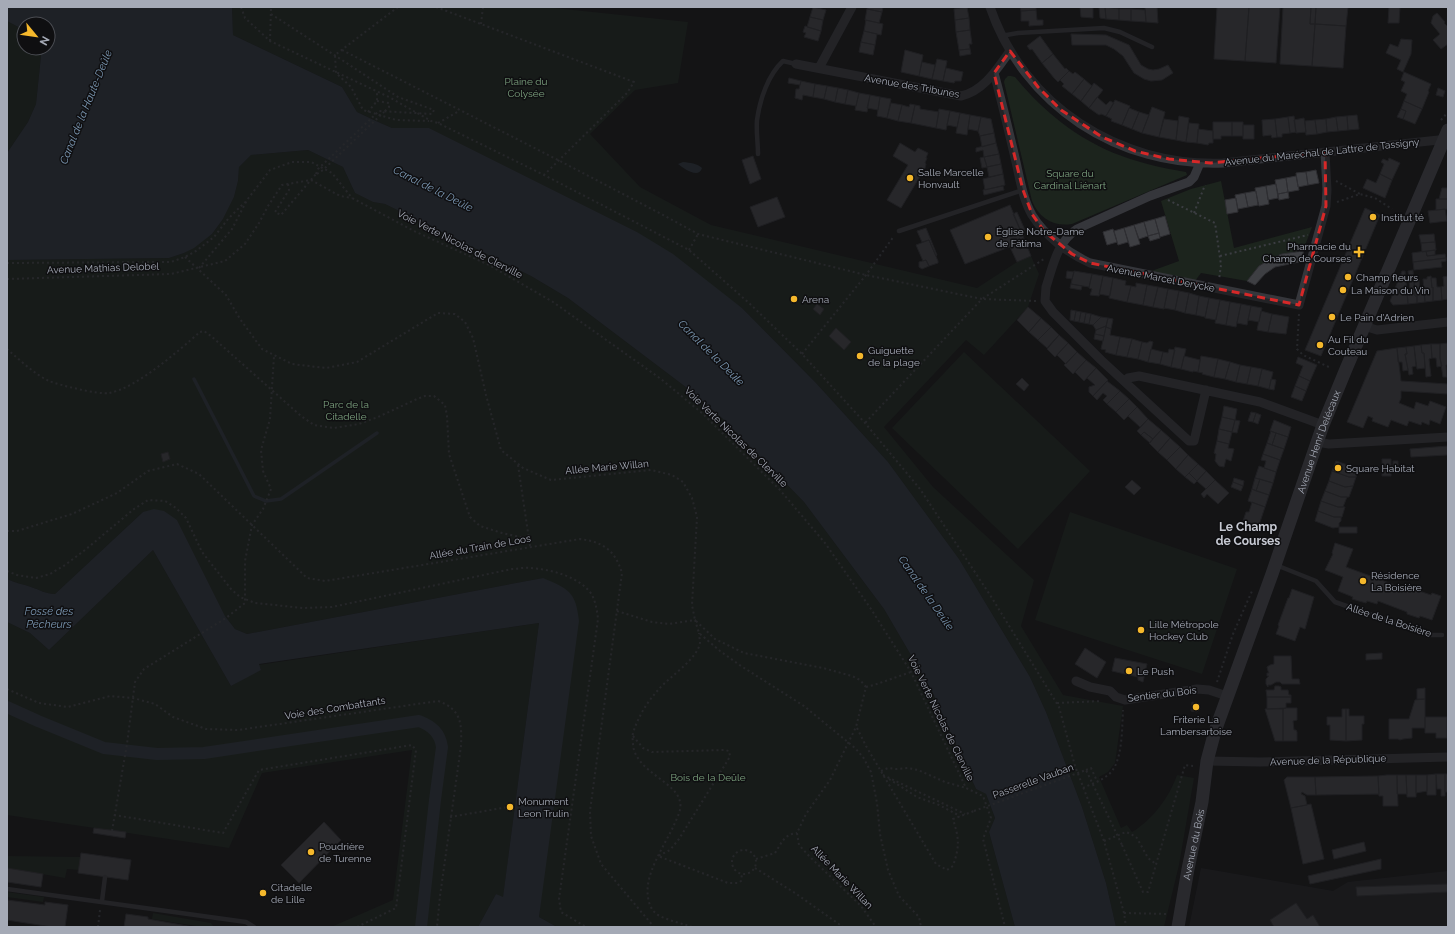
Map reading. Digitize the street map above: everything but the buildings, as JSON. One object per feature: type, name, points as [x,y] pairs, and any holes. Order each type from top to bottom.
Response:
[{"type":"street","points":[[819,68],[852,7]]},
{"type":"street","name":"Avenue du Maréchal de Lattre de Tassigny","points":[[990,7],[1002,36],[1010,50],[1024,70],[1046,96],[1061,110],[1080,124],[1112,142],[1135,151],[1169,159],[1200,163],[1229,162],[1325,152],[1447,136]]},
{"type":"street","name":"Avenue des Tribunes","points":[[796,64],[961,96],[967,95],[979,88],[994,73],[1010,50]]},
{"type":"street","name":"Avenue Marcel Derycke","points":[[994,73],[1028,206],[1044,231],[1060,245],[1077,257],[1090,263],[1299,305]]},
{"type":"street","name":"Avenue Henri Delécaux","points":[[1207,761],[1227,696],[1276,565],[1323,425],[1364,326],[1447,136]]},
{"type":"street","points":[[1299,305],[1326,206],[1327,175],[1325,152]]},
{"type":"street","points":[[1200,163],[1194,177],[1189,182],[1157,194],[1071,233],[1060,245],[1046,287],[1045,301],[1053,312],[1124,381],[1186,439],[1191,441],[1194,441],[1206,390]]},
{"type":"street","points":[[1364,326],[1377,330],[1448,322]]},
{"type":"street","points":[[1124,381],[1128,378],[1139,376],[1206,390],[1260,402],[1323,425]]},
{"type":"street","points":[[1317,442],[1329,444],[1448,437]]},
{"type":"street","name":"Sentier du Bois","points":[[1076,682],[1090,687],[1110,691],[1116,697],[1125,700],[1197,689],[1227,696]]},
{"type":"street","name":"Avenue de la République","points":[[1207,761],[1260,762],[1448,757]]},
{"type":"street","name":"Avenue du Bois","points":[[1178,927],[1202,802],[1207,761]]},
{"type":"lane","points":[[1002,36],[1018,33],[1104,28],[1120,32],[1152,47]]},
{"type":"lane","points":[[758,154],[757,120],[764,91],[777,67],[783,61],[796,64]]},
{"type":"lane","points":[[899,231],[1023,190]]},
{"type":"lane","name":"Allée de la Boisière","points":[[1276,565],[1316,581],[1335,602],[1430,635],[1442,635]]},
{"type":"lane","points":[[102,901],[105,876]]},
{"type":"lane","points":[[7,888],[246,922],[254,927]]},
{"type":"path","points":[[241,7],[245,18],[270,41],[544,175],[689,250],[749,303],[802,354],[920,488],[992,598],[1059,707],[1075,766],[1104,841],[1124,913],[1126,927]]},
{"type":"path","points":[[270,41],[271,7]]},
{"type":"path","points":[[335,55],[398,7]]},
{"type":"path","points":[[436,7],[634,82],[626,93],[544,175]]},
{"type":"path","points":[[481,24],[483,7]]},
{"type":"path","points":[[271,14],[398,98],[434,110],[432,114],[379,111],[318,169],[316,174],[311,180],[281,215],[275,212],[289,190],[288,184],[311,180],[340,196],[352,198]]},
{"type":"path","points":[[342,50],[558,160],[698,234],[866,275],[982,299],[1031,302],[1045,301]]},
{"type":"path","points":[[335,55],[336,73],[351,87],[362,110],[396,120],[431,121]]},
{"type":"path","points":[[368,112],[377,101],[377,92]]},
{"type":"path","points":[[316,174],[323,170],[389,107],[389,103],[377,101]]},
{"type":"path","points":[[438,123],[460,111]]},
{"type":"path","name":"Voie Verte Nicolas de Clerville","points":[[199,268],[232,230],[247,200],[270,170],[292,162],[311,162],[332,173],[352,198],[414,230],[489,265],[553,302],[661,379],[703,414],[780,490],[825,543],[872,609],[911,672],[966,788],[984,796],[991,818],[983,839],[1005,927]]},
{"type":"path","points":[[1327,175],[1360,194],[1375,198],[1392,209]]},
{"type":"path","name":"Avenue Mathias Delobel","points":[[7,280],[171,274],[225,261],[245,244],[282,185],[288,184]]},
{"type":"path","points":[[1194,213],[1205,185]]},
{"type":"path","points":[[1157,194],[1215,223],[1221,265],[1217,289]]},
{"type":"path","points":[[1326,206],[1360,194]]},
{"type":"path","points":[[7,263],[171,262],[196,251],[214,237],[228,219],[247,200]]},
{"type":"path","points":[[802,354],[866,275],[899,231]]},
{"type":"path","points":[[1220,256],[1318,233]]},
{"type":"path","points":[[689,250],[698,234]]},
{"type":"path","name":"Allée Marie Willan","points":[[185,257],[199,268],[226,295],[240,319],[262,349],[292,364],[326,368],[357,362],[438,313],[455,314],[465,322],[473,338],[486,395],[501,450],[523,468],[551,480],[651,470],[672,475],[683,482],[692,498],[697,516],[692,605],[699,633]]},
{"type":"path","points":[[865,424],[982,299],[1047,257],[1056,257]]},
{"type":"path","points":[[1299,305],[1297,349],[1303,355],[1331,368]]},
{"type":"path","points":[[7,350],[48,380],[64,386],[108,394],[127,387],[164,363],[200,332],[204,331],[300,416],[314,425],[334,428],[359,424],[425,396],[434,396],[445,405],[449,454],[470,517],[480,526],[529,539]]},
{"type":"path","points":[[112,831],[126,754],[135,682],[144,669],[226,618],[246,603],[245,560],[252,525],[263,510],[271,489],[262,471],[261,450],[270,418],[274,356]]},
{"type":"path","name":"Allée du Train de Loos","points":[[7,531],[17,531],[72,514],[117,493],[148,470],[177,464],[199,474],[307,578],[325,581],[580,539],[592,541],[607,547],[618,562],[622,573],[590,811],[590,836],[601,864],[654,927]]},
{"type":"path","points":[[518,464],[530,547]]},
{"type":"path","points":[[7,571],[17,576],[36,578],[50,574],[85,550],[134,509],[148,500],[165,501],[176,508],[186,518],[202,552],[231,589],[240,597],[255,603],[303,608],[332,607],[512,569],[529,567],[546,569],[566,576],[582,585],[591,594],[596,604],[598,619],[559,899],[561,912],[586,927]]},
{"type":"path","points":[[1214,692],[1233,634],[1252,590]]},
{"type":"path","points":[[617,612],[652,622],[669,624],[695,620],[715,639],[744,653],[823,668],[852,676],[860,680],[866,687]]},
{"type":"path","points":[[692,927],[658,914],[652,909],[649,903],[647,893],[650,875],[681,807],[678,794],[646,769],[634,750],[632,735],[644,707],[671,677],[686,666],[698,648],[700,642],[699,633]]},
{"type":"path","points":[[699,633],[741,666],[804,706],[863,757],[870,768],[877,803],[880,834],[888,870],[899,896],[919,916],[921,927]]},
{"type":"path","points":[[866,687],[911,672]]},
{"type":"path","points":[[756,859],[775,853],[788,835],[797,833],[806,814],[830,780],[848,744],[856,727],[866,687]]},
{"type":"path","name":"Voie des Combattants","points":[[7,689],[39,703],[68,707],[110,696],[133,698],[156,704],[173,718],[206,729],[238,730],[438,701],[449,705],[458,715],[462,729],[437,927]]},
{"type":"path","points":[[1083,788],[1109,775],[1115,767],[1121,748],[1125,700]]},
{"type":"path","points":[[1056,703],[1102,701]]},
{"type":"path","points":[[856,727],[936,864],[947,870],[953,866],[959,840],[953,819],[960,816]]},
{"type":"path","points":[[632,735],[643,748],[652,752],[729,751],[730,756],[680,839],[670,850],[658,856]]},
{"type":"path","points":[[114,815],[223,834],[258,770],[412,745],[416,750],[396,908],[356,927]]},
{"type":"path","points":[[1104,841],[1126,832],[1131,834],[1137,838],[1148,858],[1156,864],[1185,765],[1193,766]]},
{"type":"path","points":[[881,771],[888,768],[908,768],[918,770],[946,782],[966,788]]},
{"type":"path","points":[[1086,770],[1091,768],[1097,781]]},
{"type":"path","name":"Passerelle Vauban","points":[[960,816],[1086,770],[1143,892],[1148,892],[1156,864]]},
{"type":"path","points":[[884,776],[965,814]]},
{"type":"path","points":[[884,776],[917,797],[939,805],[960,816]]},
{"type":"path","points":[[450,817],[508,807]]},
{"type":"path","name":"Allée Marie Willan","points":[[797,833],[799,844],[806,853],[861,906],[876,927]]},
{"type":"path","points":[[740,850],[748,850],[752,852],[756,859],[755,868],[750,873],[742,874],[732,867],[732,859],[740,850]]},
{"type":"path","points":[[658,856],[728,883],[738,883],[741,881],[742,874]]},
{"type":"path","points":[[755,868],[795,893],[843,927]]},
{"type":"path","points":[[98,927],[102,901]]},
{"type":"path","points":[[1124,913],[1168,914]]},
{"type":"highlighted area","points":[[1010,51],[1038,87],[1061,110],[1102,137],[1135,151],[1169,159],[1211,163],[1325,152],[1326,206],[1299,305],[1090,263],[1072,254],[1044,231],[1032,214],[1023,190],[994,73]]},
{"type":"shaded area","points":[[1201,868],[1333,891],[1348,882],[1448,871],[1448,927],[1189,927]]},
{"type":"green space","name":"Plaine du Colysée","points":[[232,7],[545,7],[688,22],[678,83],[635,90],[590,134],[640,187],[711,225],[977,288],[1017,262],[1031,256],[1039,274],[1028,307],[984,355],[966,340],[884,427],[933,487],[1034,580],[1021,626],[1063,695],[1123,706],[1115,763],[1108,772],[1099,777],[1121,828],[1127,825],[1132,832],[1153,815],[1165,800],[1177,775],[1194,778],[1179,865],[1164,927],[1116,927],[1106,883],[1082,807],[1046,712],[1030,677],[959,559],[888,462],[816,383],[742,308],[637,232],[429,128],[392,128],[357,112],[342,87],[233,35]]},
{"type":"green space","points":[[7,21],[16,26],[16,56],[41,56],[36,104],[28,122],[7,153]]},
{"type":"green space","name":"Square du Cardinal Liénart","points":[[1008,76],[1015,77],[1051,114],[1082,137],[1098,146],[1131,159],[1186,172],[1187,175],[1072,224],[1065,225],[1053,223],[1043,217],[1032,201],[1004,82]]},
{"type":"green space","name":"Parc de la Citadelle","points":[[308,150],[343,167],[355,193],[373,202],[385,204],[531,276],[568,298],[691,391],[723,419],[804,502],[884,609],[932,691],[976,789],[986,794],[995,818],[989,832],[1015,927],[557,927],[539,917],[541,898],[543,578],[247,634],[235,629],[225,616],[177,520],[143,512],[55,594],[46,593],[7,579],[7,260],[169,258],[184,253],[212,234],[223,219],[234,197],[238,181],[239,167],[251,155]]},
{"type":"green space","points":[[1221,181],[1234,248],[1312,227],[1303,251],[1271,258],[1259,267],[1247,281],[1201,273],[1195,281],[1146,273],[1179,261],[1161,201],[1191,189]]},
{"type":"green space","points":[[964,352],[1090,471],[1018,549],[892,428]]},
{"type":"green space","points":[[1070,512],[1237,569],[1202,674],[1035,620]]},
{"type":"green space","points":[[153,550],[231,686],[261,669],[258,665],[539,623],[503,898],[496,894],[478,927],[331,927],[393,900],[412,750],[262,773],[229,848],[7,815],[7,622],[30,633],[49,650]]},
{"type":"green space","points":[[7,856],[81,857],[79,870],[67,869],[65,878],[7,868]]},
{"type":"green space","points":[[7,892],[44,897],[43,902],[7,897]]},
{"type":"green space","points":[[153,913],[211,923],[214,927],[202,927],[152,919]]},
{"type":"water","points":[[7,7],[232,7],[233,35],[342,87],[357,112],[392,128],[429,128],[637,232],[673,254],[742,308],[816,383],[888,462],[959,559],[1030,677],[1046,712],[1082,807],[1106,883],[1116,927],[1015,927],[989,832],[995,818],[986,794],[976,789],[932,691],[884,609],[804,502],[723,419],[691,391],[568,298],[531,276],[385,204],[373,202],[355,193],[343,167],[308,150],[251,155],[239,167],[238,181],[234,197],[223,219],[212,234],[194,248],[184,253],[169,258],[7,260],[7,153],[28,122],[36,104],[41,56],[56,56],[56,16],[16,16],[16,26],[7,21]]},
{"type":"water","points":[[683,162],[695,164],[702,168],[698,173],[691,172],[678,164]]},
{"type":"water","name":"Fossé des Pêcheurs","points":[[154,509],[164,511],[177,520],[225,616],[235,629],[247,634],[543,578],[559,585],[570,593],[576,604],[579,621],[539,917],[557,927],[478,927],[496,894],[503,897],[539,623],[259,664],[261,670],[231,686],[153,550],[49,650],[30,633],[7,622],[7,579],[46,593],[55,594],[143,512]]},
{"type":"waterway","points":[[194,379],[254,496],[266,501],[281,499],[377,433]]},
{"type":"waterway","points":[[7,707],[104,748],[157,754],[204,753],[419,721],[424,723],[435,731],[442,747],[421,927]]},
{"type":"place","name":"Salle Marcelle Honvault","points":[[910,178]]},
{"type":"place","name":"Institut té","points":[[1373,217]]},
{"type":"place","name":"Église Notre-Dame de Fátima","points":[[988,237]]},
{"type":"place","name":"Pharmacie du Champ de Courses","points":[[1359,252]]},
{"type":"place","name":"Champ fleurs","points":[[1348,277]]},
{"type":"place","name":"La Maison du Vin","points":[[1343,290]]},
{"type":"place","name":"Arena","points":[[794,299]]},
{"type":"place","name":"Le Pain d'Adrien","points":[[1332,317]]},
{"type":"place","name":"Au Fil du Couteau","points":[[1320,345]]},
{"type":"place","name":"Guiguette de la plage","points":[[860,356]]},
{"type":"place","name":"Square Habitat","points":[[1338,468]]},
{"type":"place","name":"Résidence La Boisière","points":[[1363,581]]},
{"type":"place","name":"Lille Métropole Hockey Club","points":[[1141,630]]},
{"type":"place","name":"Le Push","points":[[1129,671]]},
{"type":"place","name":"Friterie La Lambersartoise","points":[[1196,707]]},
{"type":"place","name":"Monument Leon Trulin","points":[[510,807]]},
{"type":"place","name":"Poudrière de Turenne","points":[[311,852]]},
{"type":"place","name":"Citadelle de Lille","points":[[263,893]]},
{"type":"district","name":"Le Champ de Courses","points":[[1248,534]]},
{"type":"water label","name":"Canal de la Haute-Deûle","points":[[86,107]]},
{"type":"water label","name":"Canal de la Deûle","points":[[433,189]]},
{"type":"water label","name":"Canal de la Deûle","points":[[711,353]]},
{"type":"water label","name":"Canal de la Deûle","points":[[926,593]]},
{"type":"park label","name":"Bois de la Deûle","points":[[708,777]]}]
